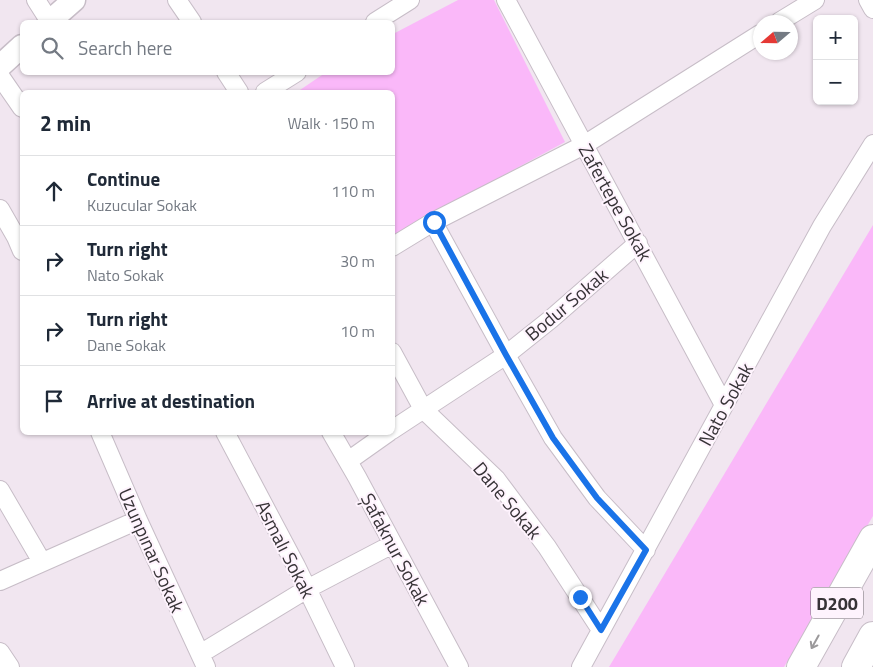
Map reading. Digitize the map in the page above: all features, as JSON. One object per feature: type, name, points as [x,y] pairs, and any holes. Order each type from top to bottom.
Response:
[{"type":"highway","name":"D200","points":[[800,667],[873,539]]},
{"type":"highway","name":"D200","points":[[856,667],[873,636]]},
{"type":"street","points":[[36,0],[49,20]]},
{"type":"street","points":[[52,20],[74,0]]},
{"type":"street","points":[[177,0],[191,20]]},
{"type":"street","points":[[377,20],[410,0]]},
{"type":"street","name":"Zafertepe Sokak","points":[[506,0],[724,405]]},
{"type":"street","points":[[790,15],[814,0]]},
{"type":"street","points":[[868,0],[873,9]]},
{"type":"street","points":[[395,244],[434,222],[584,145],[753,38]]},
{"type":"street","points":[[0,66],[20,48]]},
{"type":"street","points":[[228,75],[238,90]]},
{"type":"street","points":[[268,90],[292,75]]},
{"type":"street","points":[[0,76],[20,105]]},
{"type":"street","name":"Nato Sokak","points":[[581,667],[822,226],[873,144]]},
{"type":"street","points":[[0,209],[20,246]]},
{"type":"street","points":[[434,222],[553,438],[597,498],[646,550]]},
{"type":"street","name":"Bodur Sokak","points":[[395,428],[506,355],[551,319],[638,243]]},
{"type":"street","name":"Dane Sokak","points":[[395,358],[422,409],[496,479],[547,548],[601,630]]},
{"type":"street","name":"Uzunpınar Sokak","points":[[101,435],[138,520],[203,660]]},
{"type":"street","name":"Asmalı Sokak","points":[[227,435],[307,589],[345,667]]},
{"type":"street","name":"Şafaknur Sokak","points":[[334,435],[460,667]]},
{"type":"street","points":[[348,461],[385,435]]},
{"type":"street","points":[[0,490],[42,562]]},
{"type":"street","points":[[0,581],[138,520]]},
{"type":"street","points":[[203,660],[307,589],[393,544]]},
{"type":"street","points":[[0,652],[10,667]]},
{"type":"shaded area","points":[[458,0],[494,0],[565,142],[395,234],[395,90],[300,90],[322,75],[395,75],[395,33]]},
{"type":"shaded area","points":[[873,225],[873,516],[784,667],[609,667]]},
{"type":"route","points":[[434,222],[553,438],[597,498],[646,550],[601,630],[580,597]]}]
